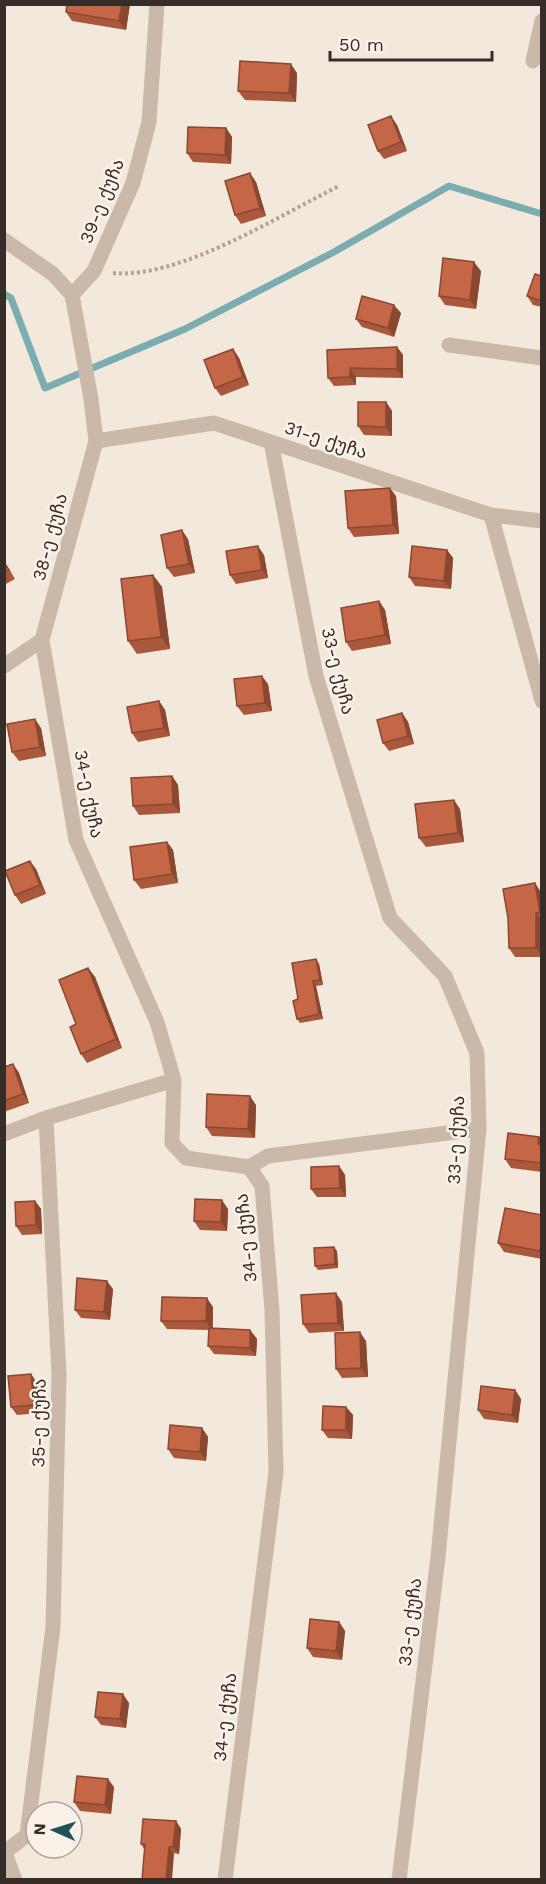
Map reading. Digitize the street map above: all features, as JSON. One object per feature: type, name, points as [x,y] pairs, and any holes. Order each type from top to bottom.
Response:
[{"type":"street","name":"39-ე ქუჩა","points":[[72,295],[94,271],[133,183],[149,122],[157,4]]},
{"type":"street","points":[[533,61],[542,21]]},
{"type":"street","points":[[4,240],[53,274],[72,295]]},
{"type":"street","name":"38-ე ქუჩა","points":[[42,640],[96,441],[92,399],[72,295]]},
{"type":"street","points":[[449,345],[542,358]]},
{"type":"street","name":"31-ე ქუჩა","points":[[96,441],[214,423],[491,515],[542,521]]},
{"type":"street","name":"33-ე ქუჩა","points":[[271,442],[316,676],[390,918],[445,976],[477,1053],[479,1129],[438,1557],[399,1880]]},
{"type":"street","points":[[491,515],[542,701]]},
{"type":"street","points":[[4,666],[42,640]]},
{"type":"street","name":"34-ე ქუჩა","points":[[42,640],[76,840],[157,1022],[174,1080],[172,1143],[186,1158],[249,1167],[262,1186],[272,1311],[276,1472],[225,1880]]},
{"type":"street","points":[[4,1134],[45,1118],[174,1080]]},
{"type":"street","name":"35-ე ქუჩა","points":[[5,1851],[27,1835],[53,1627],[59,1374],[45,1118]]},
{"type":"street","points":[[249,1167],[268,1156],[479,1129]]},
{"type":"street","points":[[5,1851],[15,1880]]},
{"type":"path","points":[[94,271],[134,275],[185,262],[339,186]]},
{"type":"building","points":[[67,4],[122,4],[119,21],[66,12]]},
{"type":"building","points":[[240,61],[291,64],[289,93],[238,91]]},
{"type":"building","points":[[391,116],[401,142],[378,151],[368,125]]},
{"type":"building","points":[[188,127],[226,128],[225,155],[187,153]]},
{"type":"building","points":[[250,173],[260,208],[235,215],[225,181]]},
{"type":"building","points":[[443,258],[474,262],[470,300],[439,296]]},
{"type":"building","points":[[535,274],[542,276],[542,301],[527,296]]},
{"type":"building","points":[[362,296],[394,305],[388,328],[356,319]]},
{"type":"building","points":[[397,347],[397,369],[350,368],[350,377],[328,378],[327,350]]},
{"type":"building","points":[[233,349],[243,377],[215,388],[204,360]]},
{"type":"building","points":[[358,402],[386,402],[386,427],[358,426]]},
{"type":"building","points":[[390,488],[393,525],[348,528],[345,491]]},
{"type":"building","points":[[182,530],[189,564],[167,568],[161,535]]},
{"type":"building","points":[[258,546],[262,570],[230,575],[226,551]]},
{"type":"building","points":[[412,546],[447,550],[444,581],[409,577]]},
{"type":"building","points":[[4,563],[9,570],[4,573]]},
{"type":"building","points":[[153,575],[161,637],[128,641],[121,579]]},
{"type":"building","points":[[379,601],[385,635],[346,642],[341,608]]},
{"type":"building","points":[[262,676],[265,703],[237,706],[234,679]]},
{"type":"building","points":[[159,701],[164,728],[132,733],[127,707]]},
{"type":"building","points":[[402,713],[408,736],[383,743],[377,720]]},
{"type":"building","points":[[35,719],[40,747],[12,752],[7,724]]},
{"type":"building","points":[[172,776],[173,804],[133,806],[131,778]]},
{"type":"building","points":[[454,800],[458,833],[419,838],[415,804]]},
{"type":"building","points":[[167,842],[172,874],[134,880],[130,847]]},
{"type":"building","points":[[30,861],[40,885],[15,895],[5,871]]},
{"type":"building","points":[[535,883],[540,912],[536,913],[536,948],[509,948],[508,918],[503,889]]},
{"type":"building","points":[[316,959],[320,980],[313,981],[319,1014],[297,1019],[293,1001],[298,999],[292,963]]},
{"type":"building","points":[[88,968],[116,1039],[81,1054],[70,1027],[76,1024],[59,980]]},
{"type":"building","points":[[13,1064],[23,1094],[4,1101],[4,1067]]},
{"type":"building","points":[[207,1094],[250,1096],[248,1129],[206,1127]]},
{"type":"building","points":[[508,1133],[539,1137],[538,1144],[542,1145],[542,1163],[505,1159]]},
{"type":"building","points":[[339,1166],[340,1188],[311,1189],[311,1167]]},
{"type":"building","points":[[195,1199],[222,1200],[221,1222],[194,1221]]},
{"type":"building","points":[[35,1201],[36,1225],[16,1226],[15,1202]]},
{"type":"building","points":[[505,1208],[542,1215],[540,1251],[498,1243]]},
{"type":"building","points":[[334,1247],[335,1264],[315,1266],[314,1248]]},
{"type":"building","points":[[77,1278],[107,1281],[104,1312],[75,1310]]},
{"type":"building","points":[[336,1293],[338,1323],[303,1324],[301,1295]]},
{"type":"building","points":[[162,1297],[207,1298],[206,1321],[161,1321]]},
{"type":"building","points":[[209,1328],[250,1330],[250,1348],[208,1346]]},
{"type":"building","points":[[360,1332],[361,1368],[336,1369],[335,1333]]},
{"type":"building","points":[[31,1374],[34,1405],[11,1407],[8,1376]]},
{"type":"building","points":[[481,1386],[515,1390],[512,1415],[478,1410]]},
{"type":"building","points":[[323,1406],[346,1407],[346,1430],[322,1430]]},
{"type":"building","points":[[170,1425],[202,1428],[200,1452],[168,1449]]},
{"type":"building","points":[[310,1619],[339,1622],[336,1651],[307,1648]]},
{"type":"building","points":[[98,1692],[123,1694],[120,1719],[95,1717]]},
{"type":"building","points":[[77,1776],[108,1779],[105,1805],[74,1800]]},
{"type":"building","points":[[143,1819],[176,1821],[173,1847],[169,1847],[166,1880],[142,1880],[145,1844],[141,1844]]},
{"type":"waterway","points":[[4,294],[11,298],[45,388],[185,329],[334,252],[449,186],[542,214]]}]
